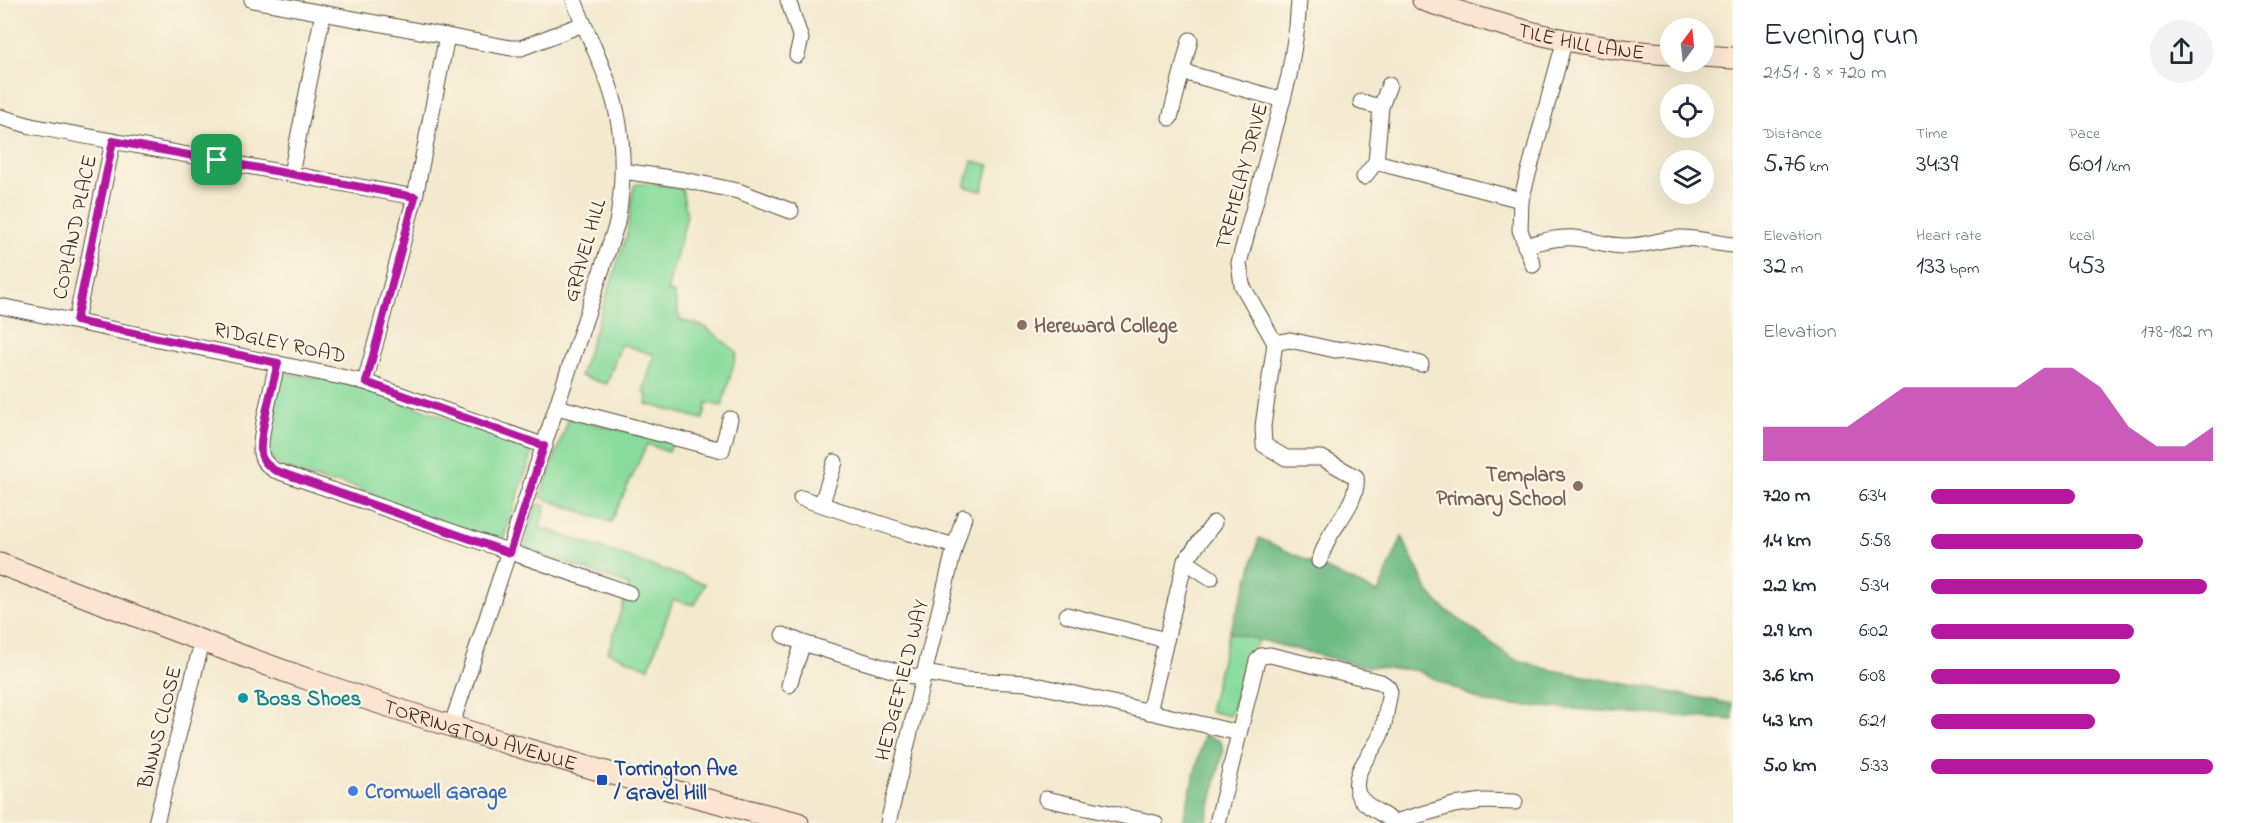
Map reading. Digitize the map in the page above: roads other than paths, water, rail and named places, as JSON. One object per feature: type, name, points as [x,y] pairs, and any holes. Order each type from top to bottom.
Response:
[{"type":"street","points":[[252,0],[511,48],[521,48],[583,24]]},
{"type":"street","name":"GRAVEL HILL","points":[[451,727],[616,229],[623,171],[615,105],[574,0]]},
{"type":"street","points":[[788,0],[801,39],[797,55]]},
{"type":"street","name":"TREMELAY DRIVE","points":[[1275,343],[1242,285],[1239,263],[1294,48],[1299,0]]},
{"type":"street","name":"TILE HILL LANE","points":[[1423,0],[1474,17],[1565,39],[1618,49],[1660,53]]},
{"type":"street","points":[[291,174],[323,13]]},
{"type":"street","points":[[366,382],[415,197],[447,36]]},
{"type":"street","points":[[1533,265],[1520,230],[1521,200],[1565,39]]},
{"type":"street","points":[[1170,118],[1190,40]]},
{"type":"street","points":[[1714,57],[1733,58]]},
{"type":"street","points":[[1183,72],[1282,100]]},
{"type":"street","points":[[1364,177],[1376,162],[1381,107],[1389,85]]},
{"type":"street","points":[[1361,102],[1381,107]]},
{"type":"street","points":[[0,117],[31,126],[415,197]]},
{"type":"street","name":"COPLAND PLACE","points":[[76,321],[113,141]]},
{"type":"street","points":[[1376,162],[1521,200]]},
{"type":"street","points":[[623,171],[738,191],[791,211]]},
{"type":"street","points":[[1525,246],[1550,239],[1575,238],[1612,246],[1634,247],[1677,238],[1700,237],[1721,244],[1733,244]]},
{"type":"street","name":"RIDGLEY ROAD","points":[[0,306],[366,382],[544,446]]},
{"type":"street","points":[[1319,561],[1329,536],[1342,518],[1352,497],[1357,483],[1356,477],[1322,458],[1286,458],[1264,445],[1263,426],[1275,343],[1290,340],[1335,350],[1385,355],[1421,364]]},
{"type":"street","points":[[278,363],[260,454],[274,470],[628,593]]},
{"type":"street","points":[[557,407],[722,450],[730,419]]},
{"type":"street","points":[[822,503],[835,462]]},
{"type":"street","points":[[801,498],[955,546]]},
{"type":"street","name":"HEDGEFIELD WAY","points":[[888,823],[964,517]]},
{"type":"street","points":[[1149,712],[1185,561],[1214,523]]},
{"type":"street","points":[[1185,561],[1211,578]]},
{"type":"street","name":"TORRINGTON AVENUE","points":[[0,564],[202,642],[451,727],[590,769],[798,823]]},
{"type":"street","points":[[1067,615],[1166,640]]},
{"type":"street","points":[[783,635],[803,643],[923,676],[1028,683],[1239,733]]},
{"type":"street","name":"BINNS CLOSE","points":[[156,823],[202,642]]},
{"type":"street","points":[[789,685],[803,643]]},
{"type":"street","points":[[1217,823],[1257,662],[1261,656],[1270,655],[1381,682],[1388,687],[1390,692],[1381,734],[1362,766],[1357,783],[1359,795],[1368,805],[1395,823],[1454,805],[1483,801],[1515,802]]},
{"type":"street","points":[[1046,799],[1155,823]]},
{"type":"place","name":"Hereward College","points":[[1022,325]]},
{"type":"place","name":"Templars Primary School","points":[[1578,486]]},
{"type":"place","name":"Boss Shoes","points":[[243,698]]},
{"type":"place","name":"Torrington Ave / Gravel Hill","points":[[602,780]]},
{"type":"place","name":"Cromwell Garage","points":[[353,791]]}]
